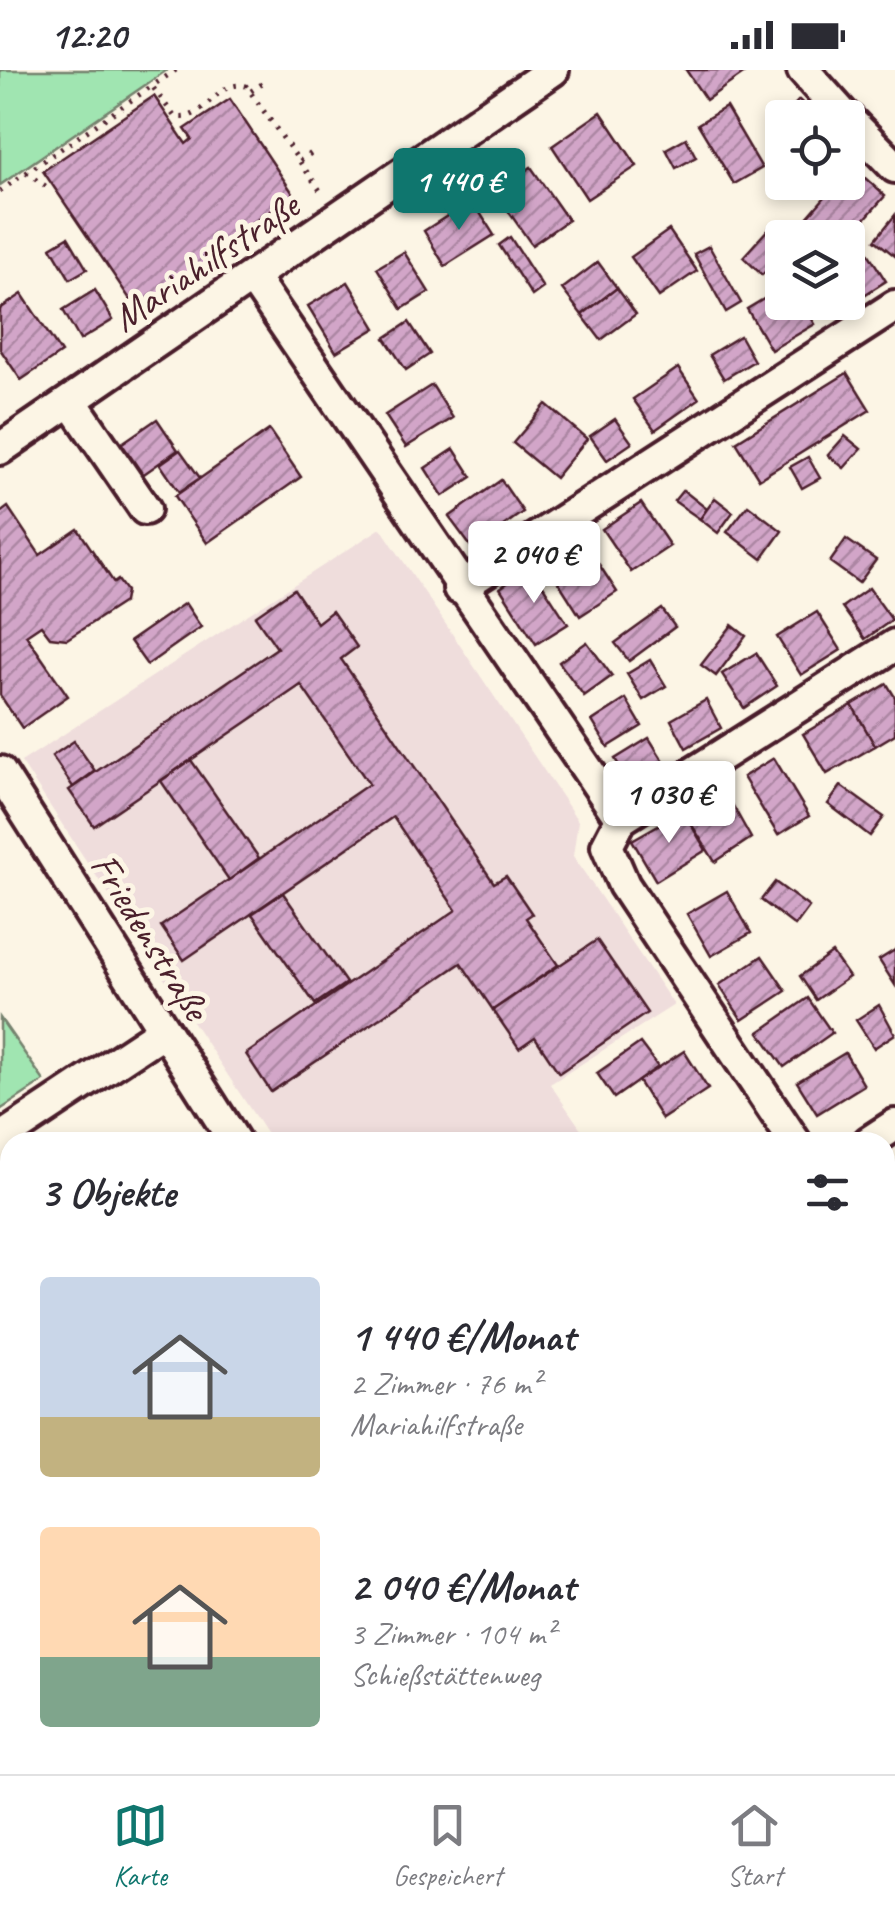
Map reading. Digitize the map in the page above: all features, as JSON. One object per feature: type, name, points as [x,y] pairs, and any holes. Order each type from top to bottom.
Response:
[{"type":"street","name":"Mariahilfstraße","points":[[0,449],[553,70]]},
{"type":"street","points":[[803,70],[830,100]]},
{"type":"street","points":[[865,136],[895,166]]},
{"type":"street","points":[[252,278],[620,819]]},
{"type":"street","points":[[460,588],[895,306]]},
{"type":"street","points":[[71,401],[144,508]]},
{"type":"street","points":[[788,1132],[614,869],[607,846],[620,819],[895,645]]},
{"type":"street","name":"Friedenstraße","points":[[0,772],[229,1132]]},
{"type":"street","points":[[11,1132],[164,1031]]},
{"type":"path","points":[[0,191],[176,70]]},
{"type":"path","points":[[251,91],[268,80]]},
{"type":"path","points":[[152,86],[178,118],[191,116],[231,85],[242,84],[251,91],[326,198]]},
{"type":"path","points":[[300,161],[317,149]]},
{"type":"path","points":[[26,173],[50,190]]},
{"type":"shaded area","points":[[381,528],[578,821],[573,856],[674,1005],[550,1084],[583,1132],[265,1132],[21,762]]},
{"type":"green space","points":[[0,70],[167,70],[0,185]]},
{"type":"green space","points":[[0,1018],[44,1081],[0,1110]]},
{"type":"building","points":[[686,70],[749,70],[706,100]]},
{"type":"building","points":[[154,96],[186,144],[192,139],[185,129],[230,99],[294,195],[250,225],[255,233],[138,311],[43,171]]},
{"type":"building","points":[[726,107],[762,168],[734,184],[698,124]]},
{"type":"building","points":[[601,112],[637,166],[587,199],[552,146]]},
{"type":"building","points":[[686,138],[696,157],[676,168],[666,149]]},
{"type":"building","points":[[531,167],[568,220],[532,245],[495,192]]},
{"type":"building","points":[[865,178],[885,196],[864,220],[805,220],[822,200],[865,200]]},
{"type":"building","points":[[472,200],[494,235],[445,266],[424,231]]},
{"type":"building","points":[[895,215],[895,256],[875,240]]},
{"type":"building","points":[[669,230],[697,271],[659,297],[631,257]]},
{"type":"building","points":[[765,233],[765,272],[762,275],[743,257]]},
{"type":"building","points":[[68,237],[87,269],[70,279],[51,247]]},
{"type":"building","points":[[510,237],[543,288],[532,296],[499,245]]},
{"type":"building","points":[[709,246],[741,303],[726,312],[694,254]]},
{"type":"building","points":[[865,248],[886,281],[865,294]]},
{"type":"building","points":[[404,252],[429,292],[402,309],[377,268]]},
{"type":"building","points":[[598,262],[617,288],[582,315],[562,289]]},
{"type":"building","points":[[348,282],[376,328],[336,352],[308,306]]},
{"type":"building","points":[[617,288],[636,314],[601,340],[582,315]]},
{"type":"building","points":[[95,290],[113,320],[80,340],[63,310]]},
{"type":"building","points":[[22,294],[61,353],[21,380],[0,349],[0,309]]},
{"type":"building","points":[[765,298],[765,320],[813,320],[815,324],[771,350],[747,309]]},
{"type":"building","points":[[409,322],[430,354],[406,370],[385,338]]},
{"type":"building","points":[[740,336],[754,361],[724,379],[709,355]]},
{"type":"building","points":[[678,368],[699,399],[655,430],[633,399]]},
{"type":"building","points":[[847,373],[870,410],[759,479],[736,442]]},
{"type":"building","points":[[432,385],[453,418],[406,447],[385,415]]},
{"type":"building","points":[[546,404],[587,439],[555,478],[513,443]]},
{"type":"building","points":[[157,419],[178,450],[131,483],[109,452]]},
{"type":"building","points":[[615,419],[632,443],[607,460],[590,436]]},
{"type":"building","points":[[269,430],[301,477],[207,543],[175,496]]},
{"type":"building","points":[[845,436],[861,449],[844,468],[828,455]]},
{"type":"building","points":[[454,449],[472,477],[443,496],[425,468]]},
{"type":"building","points":[[180,450],[200,478],[179,492],[160,464]]},
{"type":"building","points":[[808,457],[820,478],[802,488],[790,467]]},
{"type":"building","points":[[501,480],[523,512],[472,548],[449,517]]},
{"type":"building","points":[[683,490],[707,509],[700,519],[674,501]]},
{"type":"building","points":[[715,498],[733,512],[718,533],[700,519]]},
{"type":"building","points":[[641,503],[670,546],[631,572],[602,529]]},
{"type":"building","points":[[748,505],[782,531],[762,559],[727,532]]},
{"type":"building","points":[[8,507],[40,555],[78,529],[114,583],[118,580],[126,591],[124,602],[67,639],[50,637],[41,625],[26,635],[68,696],[22,728],[0,695],[0,513]]},
{"type":"building","points":[[846,539],[876,560],[859,583],[830,562]]},
{"type":"building","points":[[583,540],[617,592],[580,616],[547,564]]},
{"type":"building","points":[[531,567],[568,624],[536,644],[500,588]]},
{"type":"building","points":[[869,588],[892,620],[865,639],[842,607]]},
{"type":"building","points":[[294,589],[317,623],[332,611],[357,647],[341,659],[494,883],[506,876],[532,914],[526,918],[558,965],[493,1010],[461,963],[271,1092],[246,1054],[456,910],[393,817],[184,960],[161,926],[369,784],[301,685],[94,826],[69,790],[277,648],[255,616]]},
{"type":"building","points":[[185,603],[201,627],[147,665],[130,641]]},
{"type":"building","points":[[662,609],[675,627],[629,661],[615,643]]},
{"type":"building","points":[[817,612],[841,650],[801,675],[777,637]]},
{"type":"building","points":[[732,625],[746,636],[716,676],[701,665]]},
{"type":"building","points":[[587,642],[612,676],[584,696],[559,662]]},
{"type":"building","points":[[756,653],[777,686],[744,708],[722,674]]},
{"type":"building","points":[[650,660],[666,686],[643,700],[627,674]]},
{"type":"building","points":[[887,684],[895,697],[895,734],[875,746],[852,705]]},
{"type":"building","points":[[626,699],[642,726],[608,747],[592,721]]},
{"type":"building","points":[[706,700],[721,728],[686,748],[671,720]]},
{"type":"building","points":[[852,705],[875,746],[827,774],[803,734]]},
{"type":"building","points":[[649,738],[666,765],[632,786],[615,759]]},
{"type":"building","points":[[74,741],[95,771],[73,787],[52,756]]},
{"type":"building","points":[[774,758],[809,816],[778,835],[743,777]]},
{"type":"building","points":[[191,760],[259,858],[229,880],[161,781]]},
{"type":"building","points":[[841,786],[884,817],[870,836],[828,804]]},
{"type":"building","points":[[723,788],[751,838],[715,862],[683,811]]},
{"type":"building","points":[[683,811],[706,850],[656,881],[632,840]]},
{"type":"building","points":[[775,882],[809,907],[795,926],[761,900]]},
{"type":"building","points":[[727,891],[751,933],[711,956],[687,914]]},
{"type":"building","points":[[283,893],[346,983],[315,1004],[252,914]]},
{"type":"building","points":[[597,940],[647,1013],[559,1073],[535,1037],[519,1048],[493,1010]]},
{"type":"building","points":[[895,950],[895,985],[879,960]]},
{"type":"building","points":[[832,953],[849,977],[816,1000],[800,976]]},
{"type":"building","points":[[762,956],[786,991],[742,1020],[719,985]]},
{"type":"building","points":[[808,998],[832,1033],[784,1067],[759,1032]]},
{"type":"building","points":[[879,1005],[895,1034],[874,1048],[856,1020]]},
{"type":"building","points":[[640,1043],[658,1067],[614,1098],[597,1073]]},
{"type":"building","points":[[684,1051],[708,1089],[662,1119],[638,1081]]},
{"type":"building","points":[[845,1053],[864,1085],[817,1114],[797,1082]]}]
